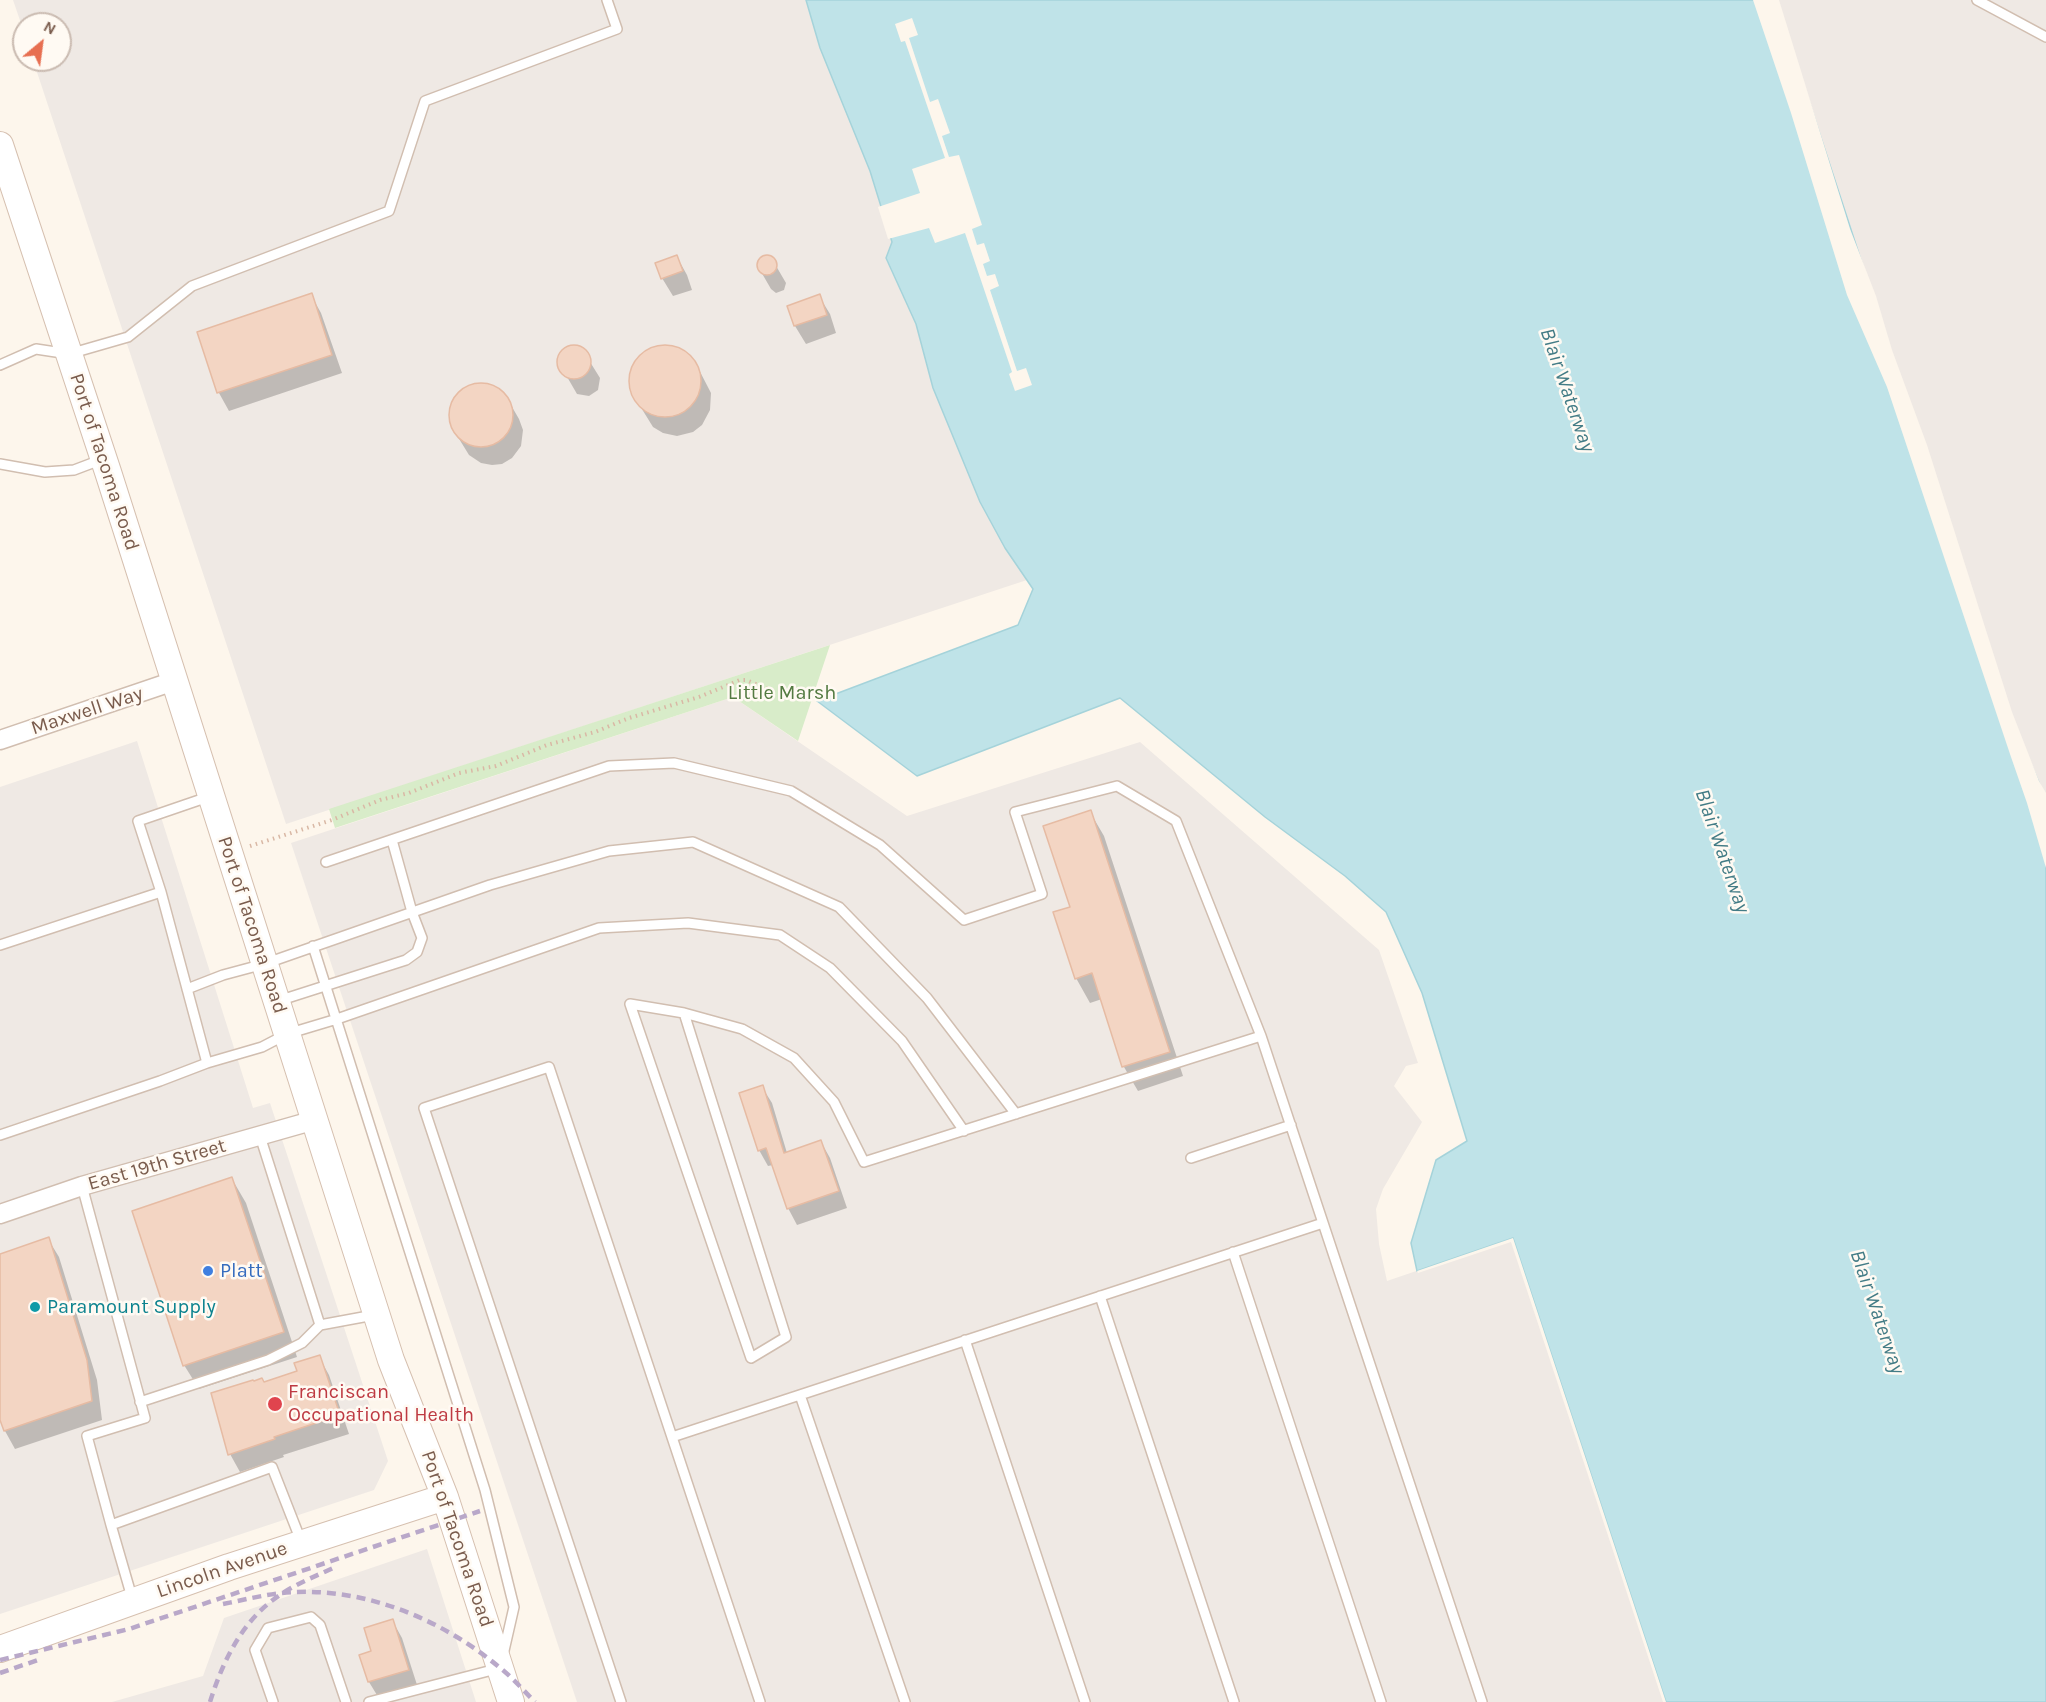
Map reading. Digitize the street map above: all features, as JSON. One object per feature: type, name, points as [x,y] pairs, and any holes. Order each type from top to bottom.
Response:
[{"type":"main road","name":"Port of Tacoma Road","points":[[0,145],[103,458],[264,964],[278,1001],[391,1360],[445,1497],[511,1702]]},
{"type":"main road","name":"Lincoln Avenue","points":[[0,1649],[133,1601],[445,1497]]},
{"type":"street","name":"Maxwell Way","points":[[0,740],[174,681]]},
{"type":"street","name":"East 19th Street","points":[[0,1214],[82,1186],[315,1120]]},
{"type":"lane","points":[[0,365],[36,349],[69,354],[128,337],[192,286],[389,211],[425,100],[617,29],[607,0]]},
{"type":"lane","points":[[1977,0],[2046,37]]},
{"type":"lane","points":[[0,464],[45,472],[74,470],[103,458]]},
{"type":"lane","points":[[326,862],[609,766],[674,763],[791,791],[880,844],[964,920],[1042,894],[1015,812],[1116,786],[1176,821],[1261,1036],[1482,1702]]},
{"type":"lane","points":[[207,1063],[161,892],[138,821],[211,796]]},
{"type":"lane","points":[[278,1001],[406,960],[417,952],[422,938],[412,912],[392,840]]},
{"type":"lane","points":[[187,989],[490,885],[609,851],[693,842],[839,907],[927,998],[1016,1114]]},
{"type":"lane","points":[[0,945],[161,892]]},
{"type":"lane","points":[[0,1135],[207,1063],[262,1047],[287,1034],[337,1019],[599,928],[688,923],[780,935],[830,968],[902,1041],[964,1131]]},
{"type":"lane","points":[[313,946],[488,1501],[514,1607],[500,1668],[369,1702]]},
{"type":"lane","points":[[684,1012],[786,1337],[751,1358],[630,1004],[684,1012],[742,1029],[794,1058],[834,1102],[864,1162],[1261,1036]]},
{"type":"lane","points":[[621,1702],[424,1108],[549,1067],[760,1702]]},
{"type":"lane","points":[[1191,1158],[1291,1125]]},
{"type":"lane","points":[[261,1136],[320,1325]]},
{"type":"lane","points":[[82,1186],[145,1418],[87,1436],[133,1601]]},
{"type":"lane","points":[[672,1437],[1323,1223]]},
{"type":"lane","points":[[1233,1252],[1381,1702]]},
{"type":"lane","points":[[1100,1296],[1234,1702]]},
{"type":"lane","points":[[141,1402],[268,1360],[302,1342],[320,1325],[377,1314]]},
{"type":"lane","points":[[965,1340],[1085,1702]]},
{"type":"lane","points":[[800,1395],[905,1702]]},
{"type":"lane","points":[[111,1525],[272,1467],[302,1544]]},
{"type":"lane","points":[[273,1702],[255,1650],[268,1628],[311,1617],[320,1625],[346,1702]]},
{"type":"path","points":[[229,852],[332,819],[380,800],[409,793],[459,773],[496,766],[547,745],[595,732],[629,718],[699,697],[740,680],[746,680],[773,691]]},
{"type":"shaded area","points":[[13,0],[806,0],[820,48],[870,171],[892,242],[886,259],[916,324],[933,388],[980,502],[1005,548],[1027,580],[286,824],[37,72],[72,72],[72,12],[17,12]]},
{"type":"shaded area","points":[[1776,0],[2046,0],[2046,799],[2009,713],[1847,230]]},
{"type":"shaded area","points":[[733,697],[907,816],[1140,742],[1379,950],[1418,1063],[1406,1066],[1394,1086],[1422,1122],[1383,1189],[1376,1209],[1379,1244],[1387,1281],[1513,1238],[1666,1702],[577,1702],[291,843]]},
{"type":"shaded area","points":[[137,741],[253,1108],[270,1103],[388,1461],[374,1490],[0,1614],[0,787]]},
{"type":"shaded area","points":[[427,1549],[476,1702],[112,1702],[203,1676],[224,1618]]},
{"type":"green space","name":"Little Marsh","points":[[830,645],[798,741],[733,697],[335,828],[329,809]]},
{"type":"water","name":"Blair Waterway","points":[[806,0],[1776,0],[2009,713],[2046,799],[2046,1702],[1666,1702],[1513,1238],[1417,1271],[1411,1243],[1436,1160],[1467,1141],[1422,993],[1386,912],[1345,876],[1265,817],[1120,698],[917,776],[817,701],[1018,625],[1033,589],[1005,548],[980,502],[933,388],[916,324],[886,258],[892,242],[870,171],[820,48]]},
{"type":"pier","points":[[1753,0],[1779,0],[1850,229],[1876,296],[1892,350],[1927,445],[2012,712],[2039,781],[2046,793],[2046,868],[2027,803],[1887,387],[1847,295],[1791,113]]},
{"type":"pier","points":[[912,18],[918,35],[909,38],[930,102],[938,99],[950,133],[942,136],[949,157],[959,155],[982,225],[972,229],[977,245],[984,243],[990,261],[983,264],[987,276],[995,274],[999,286],[990,290],[1017,371],[1026,368],[1032,385],[1015,391],[1009,374],[1012,372],[965,233],[935,243],[929,228],[888,239],[878,207],[920,193],[912,169],[945,158],[905,41],[901,42],[895,24]]},
{"type":"pier","points":[[1513,1238],[1666,1702],[1663,1702],[1511,1242],[1418,1273],[1417,1271]]},
{"type":"building","points":[[677,255],[683,271],[661,279],[655,263]]},
{"type":"building","points":[[767,255],[774,258],[777,265],[774,272],[767,275],[760,272],[757,265],[760,258]]},
{"type":"building","points":[[312,293],[332,355],[217,393],[197,332]]},
{"type":"building","points":[[820,294],[827,315],[794,326],[787,306]]},
{"type":"building","points":[[574,345],[586,350],[591,362],[586,374],[574,379],[562,374],[557,362],[562,350]]},
{"type":"building","points":[[672,345],[691,355],[699,367],[701,381],[699,395],[691,407],[679,415],[658,417],[639,407],[631,395],[629,374],[639,355],[651,347]]},
{"type":"building","points":[[475,383],[487,383],[504,392],[511,403],[513,415],[511,427],[504,438],[487,447],[475,447],[463,442],[454,433],[449,421],[449,409],[454,397],[463,388]]},
{"type":"building","points":[[1091,810],[1170,1052],[1122,1067],[1092,973],[1075,979],[1053,912],[1070,907],[1043,826]]},
{"type":"building","points":[[763,1085],[784,1153],[821,1140],[839,1191],[787,1209],[766,1148],[758,1151],[739,1093]]},
{"type":"building","name":"Platt","points":[[232,1177],[284,1332],[183,1366],[132,1211]]},
{"type":"building","name":"Paramount Supply","points":[[49,1237],[87,1360],[92,1401],[4,1431],[0,1420],[0,1254]]},
{"type":"building","name":"Franciscan Occupational Health","points":[[320,1355],[340,1415],[228,1455],[211,1393],[262,1378],[264,1382],[297,1371],[294,1363]]},
{"type":"building","points":[[393,1619],[409,1670],[368,1682],[359,1655],[371,1651],[364,1628]]},
{"type":"railway","points":[[0,1660],[129,1629],[480,1511]]},
{"type":"railway","points":[[210,1702],[229,1655],[257,1614],[289,1589],[333,1568]]},
{"type":"railway","points":[[223,1604],[282,1593],[311,1592],[341,1594],[398,1609],[425,1620],[476,1649],[508,1675],[535,1702]]},
{"type":"railway","points":[[0,1673],[38,1660]]},
{"type":"place","name":"Platt","points":[[208,1271]]},
{"type":"place","name":"Paramount Supply","points":[[35,1307]]},
{"type":"place","name":"Franciscan Occupational Health","points":[[275,1404]]}]
